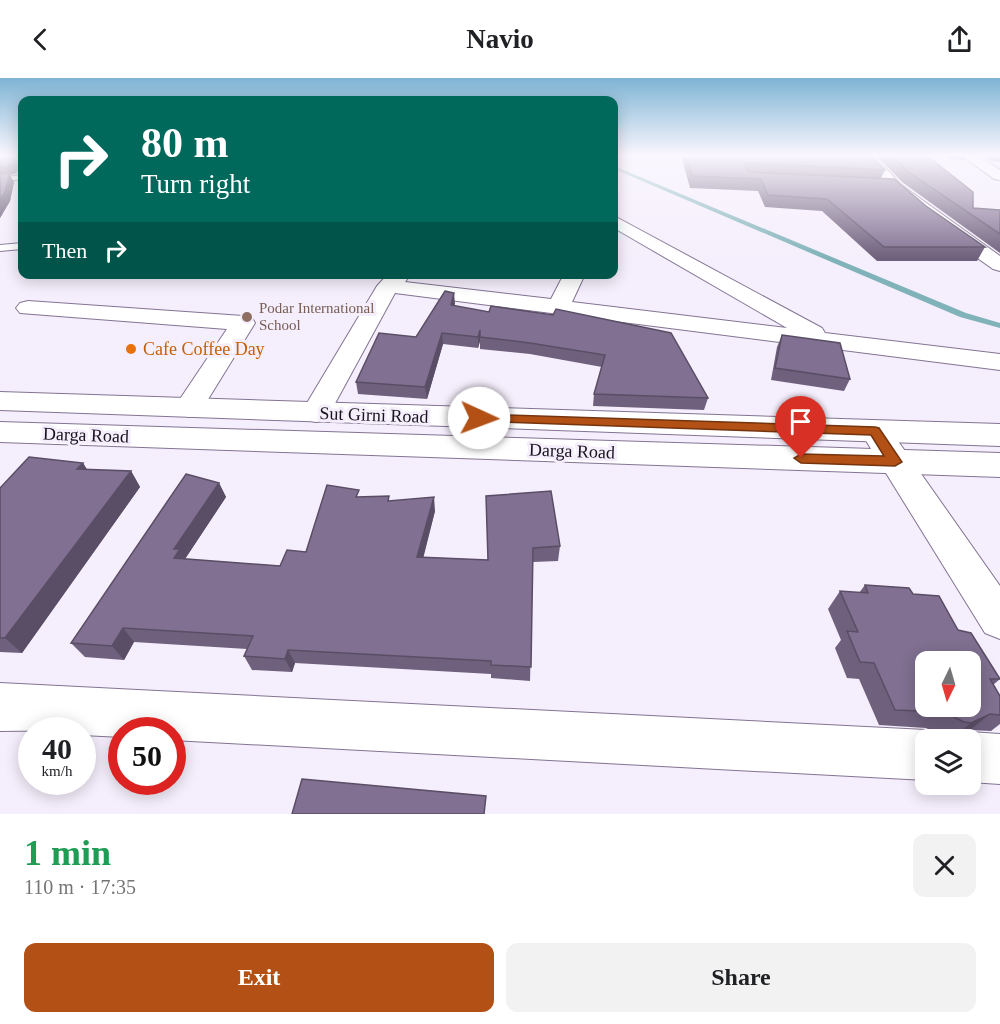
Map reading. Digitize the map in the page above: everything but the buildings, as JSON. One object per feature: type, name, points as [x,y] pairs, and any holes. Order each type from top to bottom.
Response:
[{"type":"main road","name":"Sut Girni Road","points":[[0,401],[1000,435]]},
{"type":"main road","name":"Darga Road","points":[[0,432],[1000,465]]},
{"type":"street","points":[[893,189],[1000,265]]},
{"type":"street","points":[[618,223],[827,341]]},
{"type":"street","points":[[558,307],[572,279]]},
{"type":"street","points":[[316,413],[395,280],[558,307],[1000,362]]},
{"type":"street","points":[[28,308],[243,323],[189,408]]},
{"type":"street","points":[[875,431],[1000,620]]},
{"type":"street","points":[[0,706],[915,754]]},
{"type":"street","points":[[981,758],[1000,759]]},
{"type":"lane","points":[[0,248],[18,246]]},
{"type":"waterway","points":[[667,189],[963,315],[1000,326]]},
{"type":"place","name":"Podar International School","points":[[247,317]]},
{"type":"place","name":"Cafe Coffee Day","points":[[131,349]]},
{"type":"route","points":[[479,418],[875,431],[895,462],[801,458]]}]
